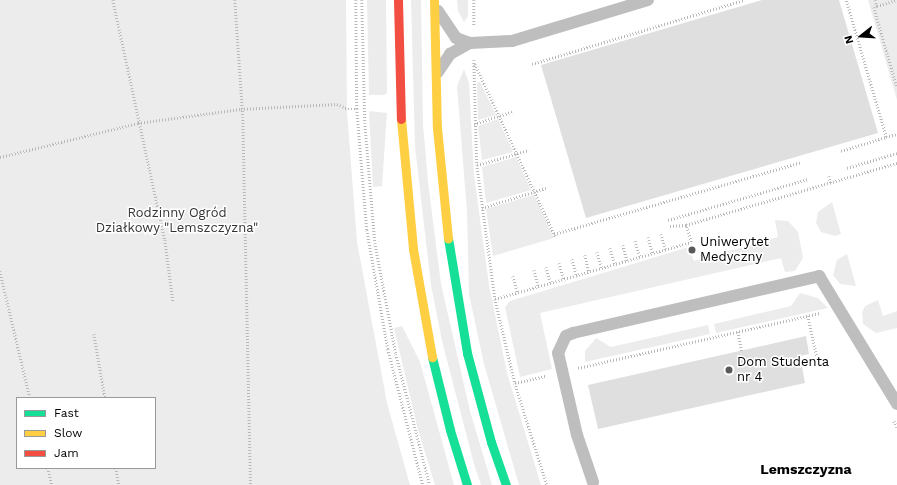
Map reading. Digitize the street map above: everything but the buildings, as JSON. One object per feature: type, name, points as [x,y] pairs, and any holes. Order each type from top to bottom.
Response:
[{"type":"main road","points":[[398,0],[402,147],[412,242],[430,347],[450,430],[467,485]]},
{"type":"main road","points":[[434,2],[440,172],[457,296],[467,352],[491,442],[506,485]]},
{"type":"lane","points":[[434,2],[449,30],[456,38],[472,43],[512,41],[648,0]]},
{"type":"lane","points":[[436,80],[442,64],[450,54],[472,43]]},
{"type":"lane","points":[[593,482],[576,435],[563,372],[560,347],[566,336],[572,333],[819,276],[897,404]]},
{"type":"path","points":[[113,0],[138,123],[165,240],[173,301]]},
{"type":"path","points":[[235,0],[241,109],[251,485]]},
{"type":"path","points":[[356,0],[358,109],[367,230],[378,301],[401,408],[423,485]]},
{"type":"path","points":[[362,0],[365,123],[375,242],[402,383],[430,485]]},
{"type":"path","points":[[474,0],[472,43],[474,61],[474,124],[482,208],[495,299],[515,383],[547,485]]},
{"type":"path","points":[[532,64],[744,0]]},
{"type":"path","points":[[846,0],[886,137]]},
{"type":"path","points":[[875,0],[877,6]]},
{"type":"path","points":[[897,0],[874,7],[897,87]]},
{"type":"path","points":[[474,61],[556,238]]},
{"type":"path","points":[[0,157],[138,123],[241,109],[337,104],[348,109],[358,109]]},
{"type":"path","points":[[474,124],[512,112]]},
{"type":"path","points":[[842,151],[897,134]]},
{"type":"path","points":[[477,164],[529,150]]},
{"type":"path","points":[[847,168],[897,153]]},
{"type":"path","points":[[554,234],[802,162]]},
{"type":"path","points":[[670,226],[686,225],[897,163]]},
{"type":"path","points":[[829,176],[831,183]]},
{"type":"path","points":[[668,220],[808,180]]},
{"type":"path","points":[[482,208],[546,188]]},
{"type":"path","points":[[495,299],[691,242],[686,225]]},
{"type":"path","points":[[661,234],[666,250]]},
{"type":"path","points":[[648,237],[653,253]]},
{"type":"path","points":[[635,241],[640,256]]},
{"type":"path","points":[[622,244],[627,260]]},
{"type":"path","points":[[610,248],[615,264]]},
{"type":"path","points":[[597,252],[602,268]]},
{"type":"path","points":[[585,255],[589,272]]},
{"type":"path","points":[[572,259],[577,276]]},
{"type":"path","points":[[559,263],[564,279]]},
{"type":"path","points":[[546,267],[551,283]]},
{"type":"path","points":[[534,270],[538,287]]},
{"type":"path","points":[[0,271],[30,397]]},
{"type":"path","points":[[513,276],[518,293]]},
{"type":"path","points":[[515,383],[828,312]]},
{"type":"path","points":[[808,316],[817,357]]},
{"type":"path","points":[[738,332],[742,350]]},
{"type":"path","points":[[94,334],[105,397]]},
{"type":"path","points":[[890,414],[897,427]]},
{"type":"path","points":[[48,469],[52,485]]},
{"type":"path","points":[[116,469],[119,485]]},
{"type":"green space","name":"Rodzinny Ogród Działkowy \"Lemszczyzna\"","points":[[0,0],[346,0],[347,112],[357,242],[387,403],[410,485],[0,485]]},
{"type":"green space","points":[[367,0],[386,0],[387,93],[384,95],[369,95]]},
{"type":"green space","points":[[411,0],[421,0],[423,124],[428,182],[441,284],[470,411],[492,485],[481,485],[474,464],[442,341],[431,285],[415,147]]},
{"type":"green space","points":[[457,0],[468,0],[468,16],[464,22],[458,11]]},
{"type":"green space","points":[[868,0],[897,0],[897,100]]},
{"type":"green space","points":[[464,69],[469,83],[474,175],[489,285],[507,373],[541,485],[519,485],[484,364],[469,294],[467,212],[457,86]]},
{"type":"green space","points":[[480,82],[496,115],[478,120],[477,83]]},
{"type":"green space","points":[[369,111],[387,113],[382,186],[373,187]]},
{"type":"green space","points":[[498,119],[513,152],[482,160],[478,126]]},
{"type":"green space","points":[[516,157],[531,190],[486,203],[482,167]]},
{"type":"green space","points":[[534,195],[554,238],[493,256],[486,209]]},
{"type":"green space","points":[[832,202],[841,234],[835,236],[821,232],[816,223],[818,212]]},
{"type":"green space","points":[[775,220],[788,221],[798,232],[803,258],[795,271],[785,272],[781,258],[540,313],[552,369],[520,377],[505,307],[510,301],[689,247],[694,261],[778,237]]},
{"type":"green space","points":[[847,254],[856,286],[840,284],[833,275],[837,260]]},
{"type":"green space","points":[[800,293],[818,298],[828,308],[716,333],[714,324],[791,306]]},
{"type":"green space","points":[[878,300],[883,316],[897,311],[897,328],[876,333],[863,324],[862,313],[865,306]]},
{"type":"green space","points":[[708,325],[710,334],[585,362],[585,351],[596,338],[611,347]]},
{"type":"green space","points":[[402,326],[420,362],[454,485],[435,485],[418,430],[394,328]]},
{"type":"traffic: fast","points":[[448,238],[467,353],[491,442],[506,485]]},
{"type":"traffic: fast","points":[[432,357],[450,430],[467,485]]},
{"type":"traffic: slow","points":[[434,0],[437,128],[448,238]]},
{"type":"traffic: slow","points":[[401,119],[413,249],[432,357]]},
{"type":"traffic: jam","points":[[398,0],[401,119]]},
{"type":"place","name":"Uniwerytet Medyczny","points":[[692,250]]},
{"type":"place","name":"Dom Studenta nr 4","points":[[729,370]]},
{"type":"district","name":"Lemszczyzna","points":[[806,469]]}]
